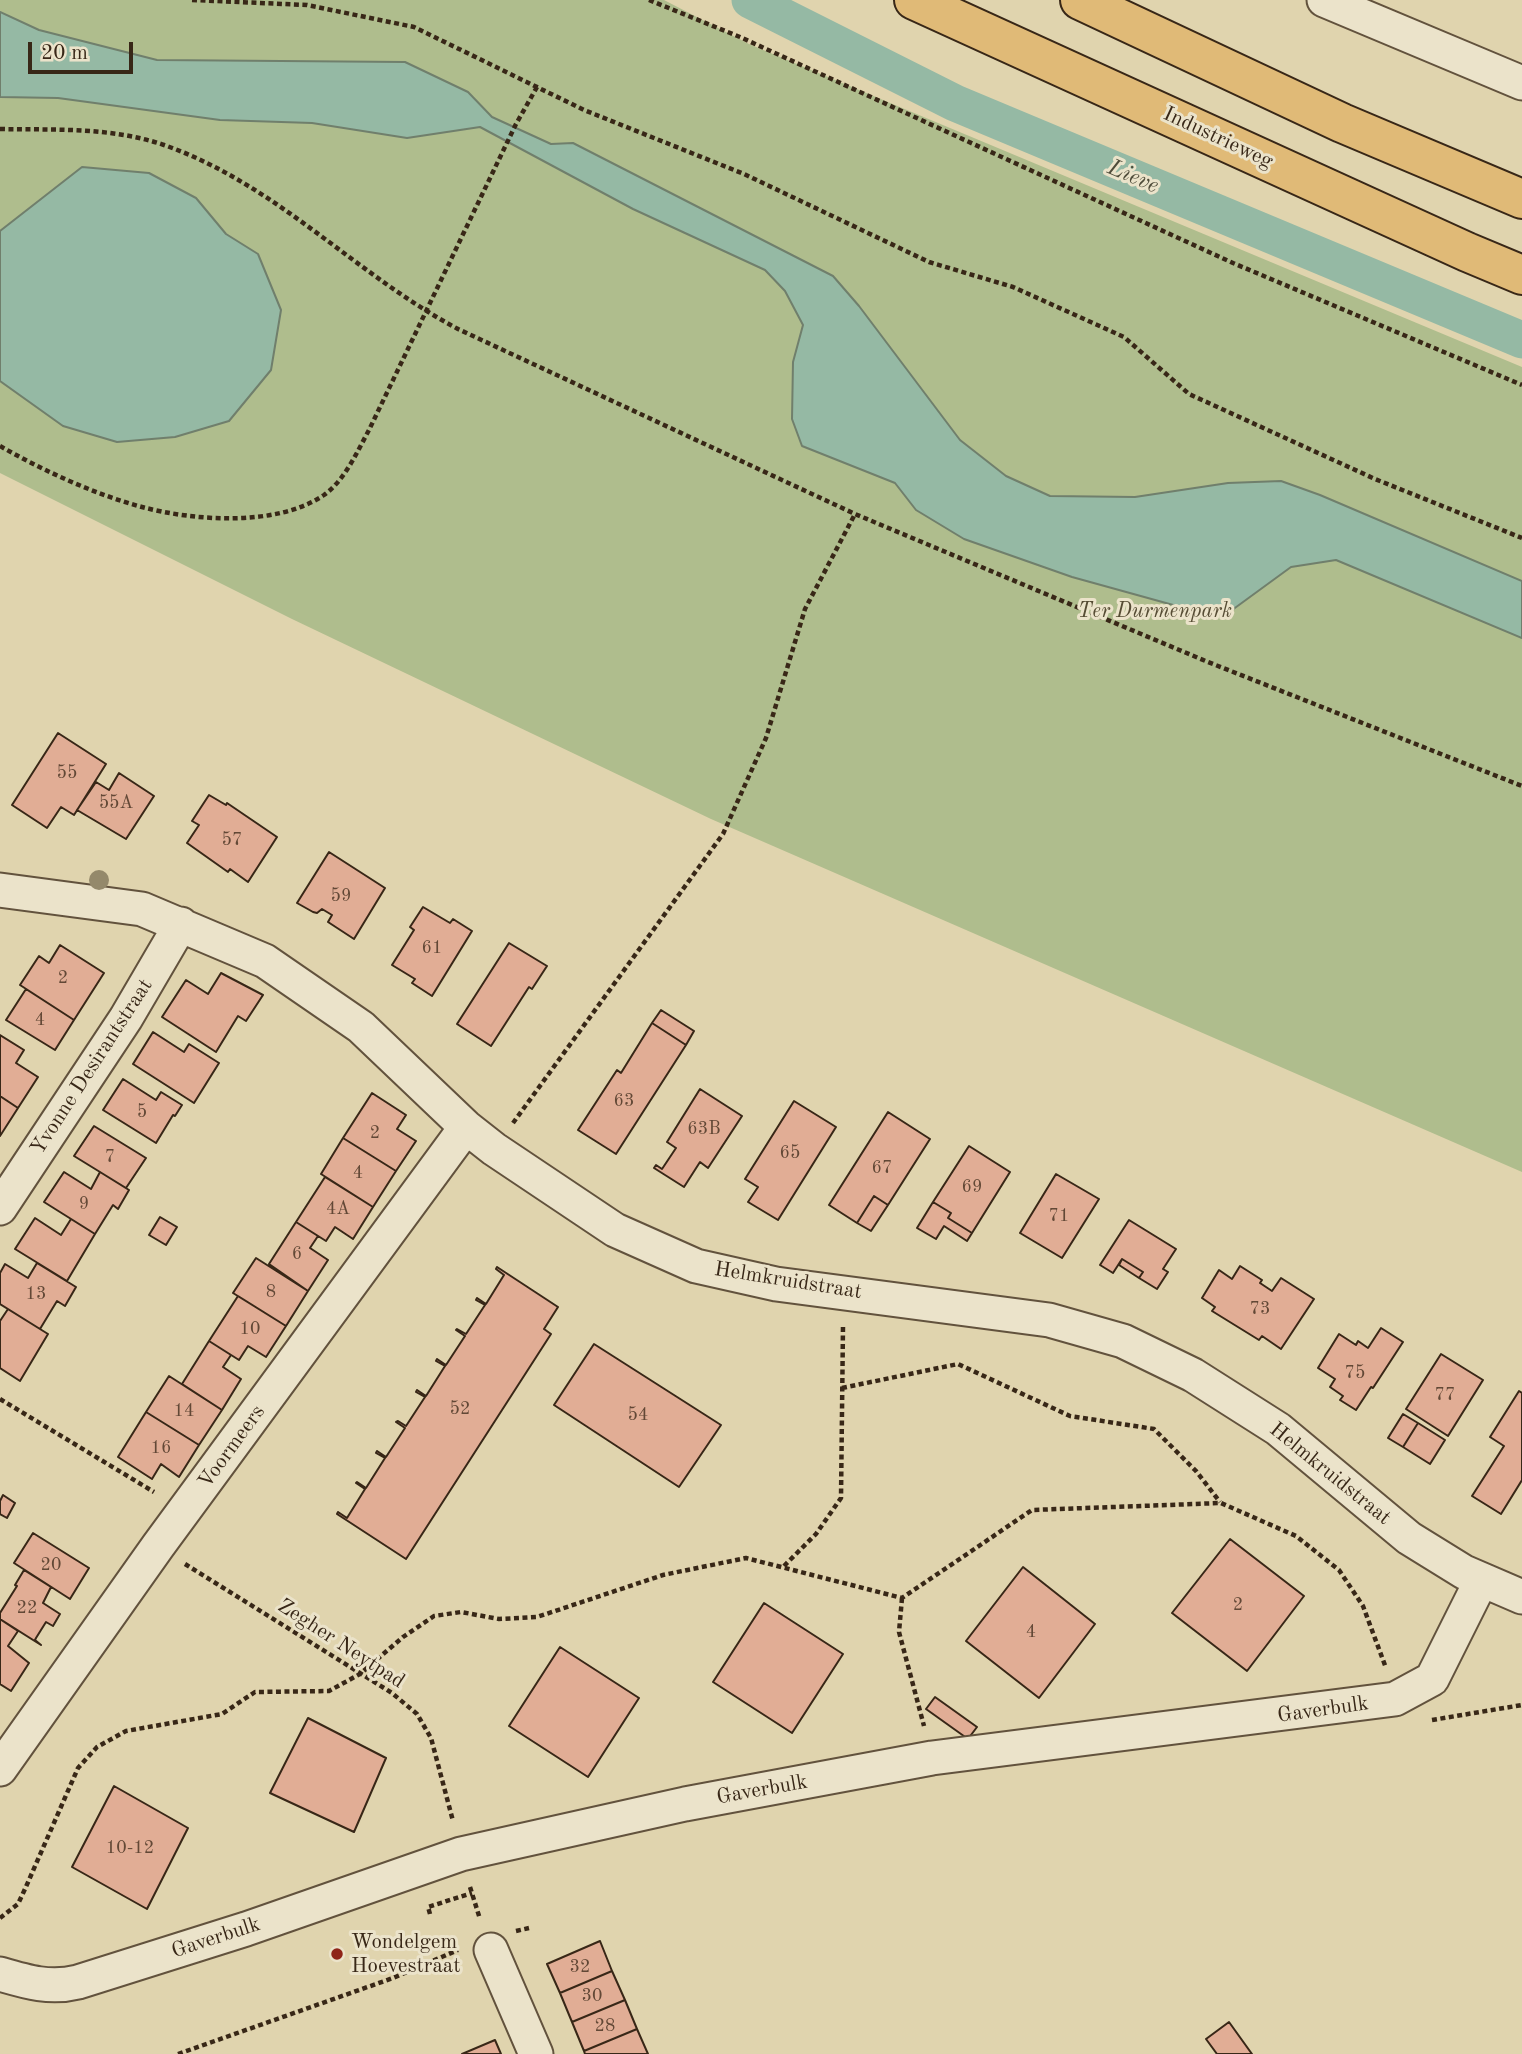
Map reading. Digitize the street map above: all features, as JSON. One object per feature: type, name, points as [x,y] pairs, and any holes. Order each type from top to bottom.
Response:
[{"type":"highway","name":"Industrieweg","points":[[914,0],[1522,275]]},
{"type":"highway","points":[[1080,0],[1342,123],[1522,199]]},
{"type":"street","points":[[1324,0],[1522,83]]},
{"type":"street","name":"Helmkruidstraat","points":[[0,890],[142,909],[265,961],[361,1027],[466,1127],[494,1149],[615,1230],[696,1266],[776,1284],[1049,1320],[1123,1341],[1193,1375],[1278,1429],[1409,1538],[1464,1573],[1522,1597]]},
{"type":"street","name":"Yvonne Desirantstraat","points":[[0,1208],[126,1018],[181,924]]},
{"type":"street","name":"Voormeers","points":[[0,1769],[158,1546],[466,1127]]},
{"type":"street","name":"Gaverbulk","points":[[0,1974],[38,1985],[66,1985],[246,1929],[461,1854],[685,1804],[932,1758],[1395,1699],[1432,1679],[1481,1581]]},
{"type":"street","points":[[489,1944],[536,2054]]},
{"type":"path","points":[[192,0],[307,5],[414,27],[584,110],[744,174],[929,262],[1013,287],[1124,337],[1189,394],[1374,479],[1522,538]]},
{"type":"path","points":[[649,0],[740,37],[1233,263],[1522,385]]},
{"type":"path","points":[[0,446],[26,461],[76,483],[143,507],[193,516],[249,518],[284,514],[327,494],[352,463],[516,124],[537,87]]},
{"type":"path","points":[[0,128],[108,132],[164,145],[242,182],[300,219],[426,312],[458,330],[855,514],[1208,662],[1522,786]]},
{"type":"path","points":[[494,1149],[723,834],[766,738],[805,609],[855,514]]},
{"type":"path","points":[[783,1567],[816,1534],[841,1497],[843,1292]]},
{"type":"path","points":[[842,1388],[958,1364],[1070,1416],[1154,1429],[1196,1471],[1221,1503]]},
{"type":"path","points":[[0,1399],[186,1510]]},
{"type":"path","points":[[0,1918],[18,1904],[78,1768],[97,1747],[125,1731],[222,1714],[255,1692],[329,1691],[360,1674],[402,1637],[434,1616],[461,1612],[499,1619],[537,1617],[663,1575],[746,1558],[902,1598],[1032,1510],[1221,1503],[1296,1535],[1339,1570],[1363,1606],[1395,1699],[1413,1718],[1429,1720],[1522,1704]]},
{"type":"path","name":"Zegher Neytpad","points":[[158,1546],[392,1693],[417,1714],[431,1738],[471,1893],[489,1944]]},
{"type":"path","points":[[902,1598],[899,1632],[932,1758]]},
{"type":"path","points":[[430,1914],[428,1907],[471,1893]]},
{"type":"path","points":[[178,2054],[489,1944]]},
{"type":"green space","name":"Ter Durmenpark","points":[[0,0],[664,0],[749,44],[1522,367],[1522,1172],[711,819],[292,619],[0,473]]},
{"type":"shaded area","points":[[0,12],[39,30],[157,60],[405,62],[468,92],[492,117],[551,144],[573,143],[833,276],[859,306],[960,440],[1006,476],[1050,496],[1135,497],[1228,483],[1281,481],[1522,581],[1522,638],[1336,560],[1291,567],[1228,613],[1184,608],[1072,577],[964,539],[916,510],[895,483],[802,446],[792,419],[793,362],[803,325],[785,291],[765,270],[633,209],[480,127],[407,138],[312,123],[220,120],[58,98],[0,97]]},
{"type":"shaded area","points":[[82,167],[149,173],[196,198],[226,234],[258,254],[281,310],[271,370],[229,421],[175,437],[117,442],[63,426],[0,381],[0,231]]},
{"type":"building","points":[[58,733],[106,764],[74,815],[61,807],[47,828],[12,805]]},
{"type":"building","points":[[119,773],[154,796],[126,839],[77,810],[96,782],[109,790]]},
{"type":"building","points":[[209,795],[226,805],[227,803],[277,837],[248,882],[230,869],[228,872],[187,843],[199,825],[192,821]]},
{"type":"building","points":[[329,852],[385,888],[354,939],[328,922],[332,915],[322,909],[317,913],[313,912],[297,903]]},
{"type":"building","points":[[423,907],[450,923],[453,919],[472,931],[432,996],[412,983],[415,979],[392,965],[414,930],[410,927]]},
{"type":"building","points":[[509,943],[547,966],[532,989],[529,987],[491,1046],[457,1024]]},
{"type":"building","points":[[60,945],[104,973],[74,1020],[20,985],[39,956],[49,963]]},
{"type":"building","points":[[221,973],[263,995],[246,1021],[238,1016],[216,1052],[162,1017],[186,980],[208,994]]},
{"type":"building","points":[[26,989],[74,1020],[55,1050],[6,1020]]},
{"type":"building","points":[[661,1010],[694,1031],[686,1045],[652,1023]]},
{"type":"building","points":[[652,1023],[686,1045],[616,1154],[578,1130],[617,1070],[621,1073]]},
{"type":"building","points":[[153,1032],[184,1052],[189,1044],[219,1063],[194,1103],[133,1064]]},
{"type":"building","points":[[0,1035],[24,1050],[16,1063],[38,1077],[18,1108],[0,1096]]},
{"type":"building","points":[[123,1079],[156,1100],[161,1092],[182,1105],[156,1143],[103,1110]]},
{"type":"building","points":[[700,1089],[742,1116],[708,1168],[700,1162],[684,1187],[654,1168],[656,1165],[662,1169],[676,1148],[667,1142]]},
{"type":"building","points":[[372,1093],[406,1115],[397,1129],[416,1141],[396,1171],[343,1138]]},
{"type":"building","points":[[0,1096],[18,1108],[0,1136]]},
{"type":"building","points":[[794,1101],[836,1127],[778,1220],[748,1202],[758,1187],[745,1179]]},
{"type":"building","points":[[888,1112],[930,1139],[888,1205],[874,1196],[857,1223],[829,1205]]},
{"type":"building","points":[[94,1126],[146,1158],[126,1188],[74,1156]]},
{"type":"building","points":[[343,1138],[396,1171],[373,1207],[321,1174]]},
{"type":"building","points":[[969,1146],[1010,1172],[972,1233],[948,1218],[951,1213],[933,1202]]},
{"type":"building","points":[[64,1172],[91,1189],[100,1172],[129,1190],[118,1209],[113,1205],[95,1234],[44,1202]]},
{"type":"building","points":[[1056,1174],[1099,1199],[1062,1258],[1020,1233]]},
{"type":"building","points":[[325,1177],[373,1207],[353,1239],[335,1227],[326,1241],[296,1222]]},
{"type":"building","points":[[874,1196],[888,1205],[871,1231],[857,1223]]},
{"type":"building","points":[[933,1202],[951,1213],[948,1218],[972,1233],[967,1241],[944,1226],[936,1239],[917,1228]]},
{"type":"building","points":[[160,1217],[177,1227],[166,1245],[149,1235]]},
{"type":"building","points":[[35,1218],[61,1235],[71,1219],[95,1234],[67,1281],[15,1249]]},
{"type":"building","points":[[1129,1220],[1176,1249],[1163,1269],[1168,1272],[1157,1289],[1139,1278],[1143,1272],[1122,1259],[1113,1273],[1100,1265]]},
{"type":"building","points":[[296,1222],[318,1236],[310,1248],[328,1260],[308,1291],[269,1264]]},
{"type":"building","points":[[256,1258],[308,1291],[286,1326],[233,1293]]},
{"type":"building","points":[[1122,1259],[1143,1272],[1139,1278],[1119,1265]]},
{"type":"building","points":[[37,1263],[76,1287],[65,1306],[57,1301],[40,1329],[0,1304],[0,1273],[5,1264],[28,1278]]},
{"type":"building","points":[[1240,1266],[1262,1280],[1260,1283],[1272,1291],[1281,1278],[1314,1299],[1281,1349],[1262,1336],[1259,1340],[1212,1311],[1215,1307],[1202,1298],[1219,1270],[1232,1279]]},
{"type":"building","points":[[497,1267],[558,1307],[544,1329],[551,1334],[406,1559],[337,1514],[338,1512],[347,1518],[365,1489],[356,1483],[366,1488],[385,1458],[376,1453],[377,1451],[386,1457],[405,1428],[396,1422],[406,1426],[425,1397],[416,1392],[417,1390],[426,1396],[445,1366],[436,1361],[437,1359],[446,1365],[465,1336],[456,1330],[466,1334],[485,1305],[476,1300],[477,1298],[486,1304],[504,1275]]},
{"type":"building","points":[[238,1296],[286,1326],[266,1357],[248,1346],[239,1360],[209,1341]]},
{"type":"building","points":[[8,1309],[48,1334],[20,1381],[0,1368],[0,1321]]},
{"type":"building","points":[[1381,1328],[1403,1342],[1356,1410],[1340,1400],[1343,1396],[1330,1387],[1335,1379],[1318,1368],[1339,1334],[1356,1345],[1358,1341],[1368,1348]]},
{"type":"building","points":[[209,1341],[231,1355],[223,1367],[241,1379],[222,1410],[182,1384]]},
{"type":"building","points":[[594,1344],[721,1425],[679,1487],[554,1405]]},
{"type":"building","points":[[1441,1354],[1483,1380],[1448,1436],[1406,1409]]},
{"type":"building","points":[[169,1376],[222,1410],[199,1445],[146,1412]]},
{"type":"building","points":[[1519,1391],[1522,1393],[1522,1480],[1501,1514],[1472,1496],[1504,1446],[1490,1437]]},
{"type":"building","points":[[146,1412],[199,1445],[179,1477],[161,1464],[152,1479],[118,1457]]},
{"type":"building","points":[[1403,1414],[1418,1423],[1403,1447],[1388,1438]]},
{"type":"building","points":[[1418,1423],[1445,1440],[1430,1464],[1403,1447]]},
{"type":"building","points":[[3,1495],[15,1503],[7,1518],[0,1514]]},
{"type":"building","points":[[33,1533],[89,1568],[70,1599],[14,1563]]},
{"type":"building","points":[[1230,1539],[1304,1596],[1247,1671],[1172,1613]]},
{"type":"building","points":[[1023,1567],[1095,1624],[1039,1698],[966,1641]]},
{"type":"building","points":[[24,1570],[51,1587],[43,1603],[60,1614],[53,1626],[46,1622],[36,1638],[41,1645],[0,1619],[0,1613]]},
{"type":"building","points":[[764,1603],[843,1654],[792,1733],[713,1682]]},
{"type":"building","points":[[0,1619],[18,1631],[8,1646],[29,1663],[11,1691],[0,1684]]},
{"type":"building","points":[[560,1647],[639,1698],[588,1777],[509,1726]]},
{"type":"building","points":[[935,1697],[977,1727],[968,1739],[926,1709]]},
{"type":"building","points":[[308,1718],[386,1758],[354,1832],[270,1793]]},
{"type":"building","points":[[114,1786],[188,1828],[147,1909],[72,1867]]},
{"type":"building","points":[[600,1941],[612,1971],[560,1993],[547,1964]]},
{"type":"building","points":[[612,1971],[625,2000],[572,2022],[560,1993]]},
{"type":"building","points":[[625,2000],[637,2029],[584,2051],[572,2022]]},
{"type":"building","points":[[1229,2022],[1252,2054],[1217,2054],[1206,2039]]},
{"type":"building","points":[[637,2029],[648,2054],[585,2054],[584,2051]]},
{"type":"building","points":[[495,2040],[501,2054],[462,2054]]},
{"type":"waterway","name":"Lieve","points":[[750,0],[955,103],[1522,340]]},
{"type":"place","name":"Wondelgem Hoevestraat","points":[[337,1954]]}]
